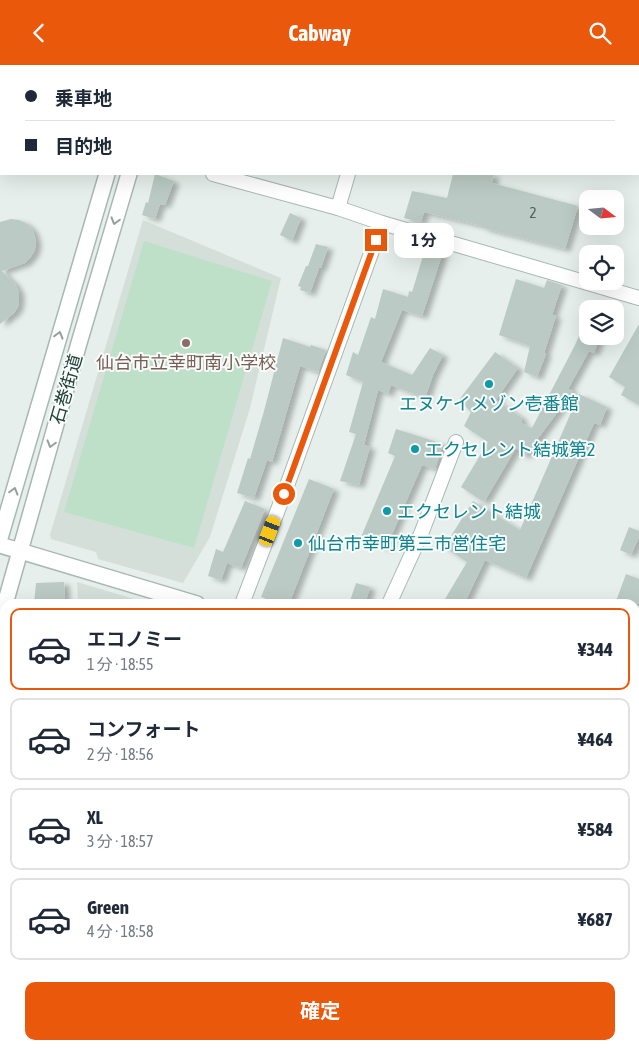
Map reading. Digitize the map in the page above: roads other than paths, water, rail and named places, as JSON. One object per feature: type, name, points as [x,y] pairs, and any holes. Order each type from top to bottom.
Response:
[{"type":"street","name":"石巻街道","points":[[0,537],[107,175]]},
{"type":"street","name":"石巻街道","points":[[7,599],[129,175]]},
{"type":"street","points":[[217,175],[338,208],[382,223],[639,298]]},
{"type":"street","points":[[338,208],[348,175]]},
{"type":"street","points":[[244,599],[382,223]]},
{"type":"street","points":[[391,599],[421,535],[456,442]]},
{"type":"street","points":[[0,545],[180,599]]},
{"type":"place","name":"仙台市立幸町南小学校","points":[[186,343]]},
{"type":"place","name":"エヌケイメゾン壱番館","points":[[489,384]]},
{"type":"place","name":"エクセレント結城第2","points":[[415,449]]},
{"type":"place","name":"エクセレント結城","points":[[387,511]]},
{"type":"place","name":"仙台市幸町第三市営住宅","points":[[298,543]]}]
